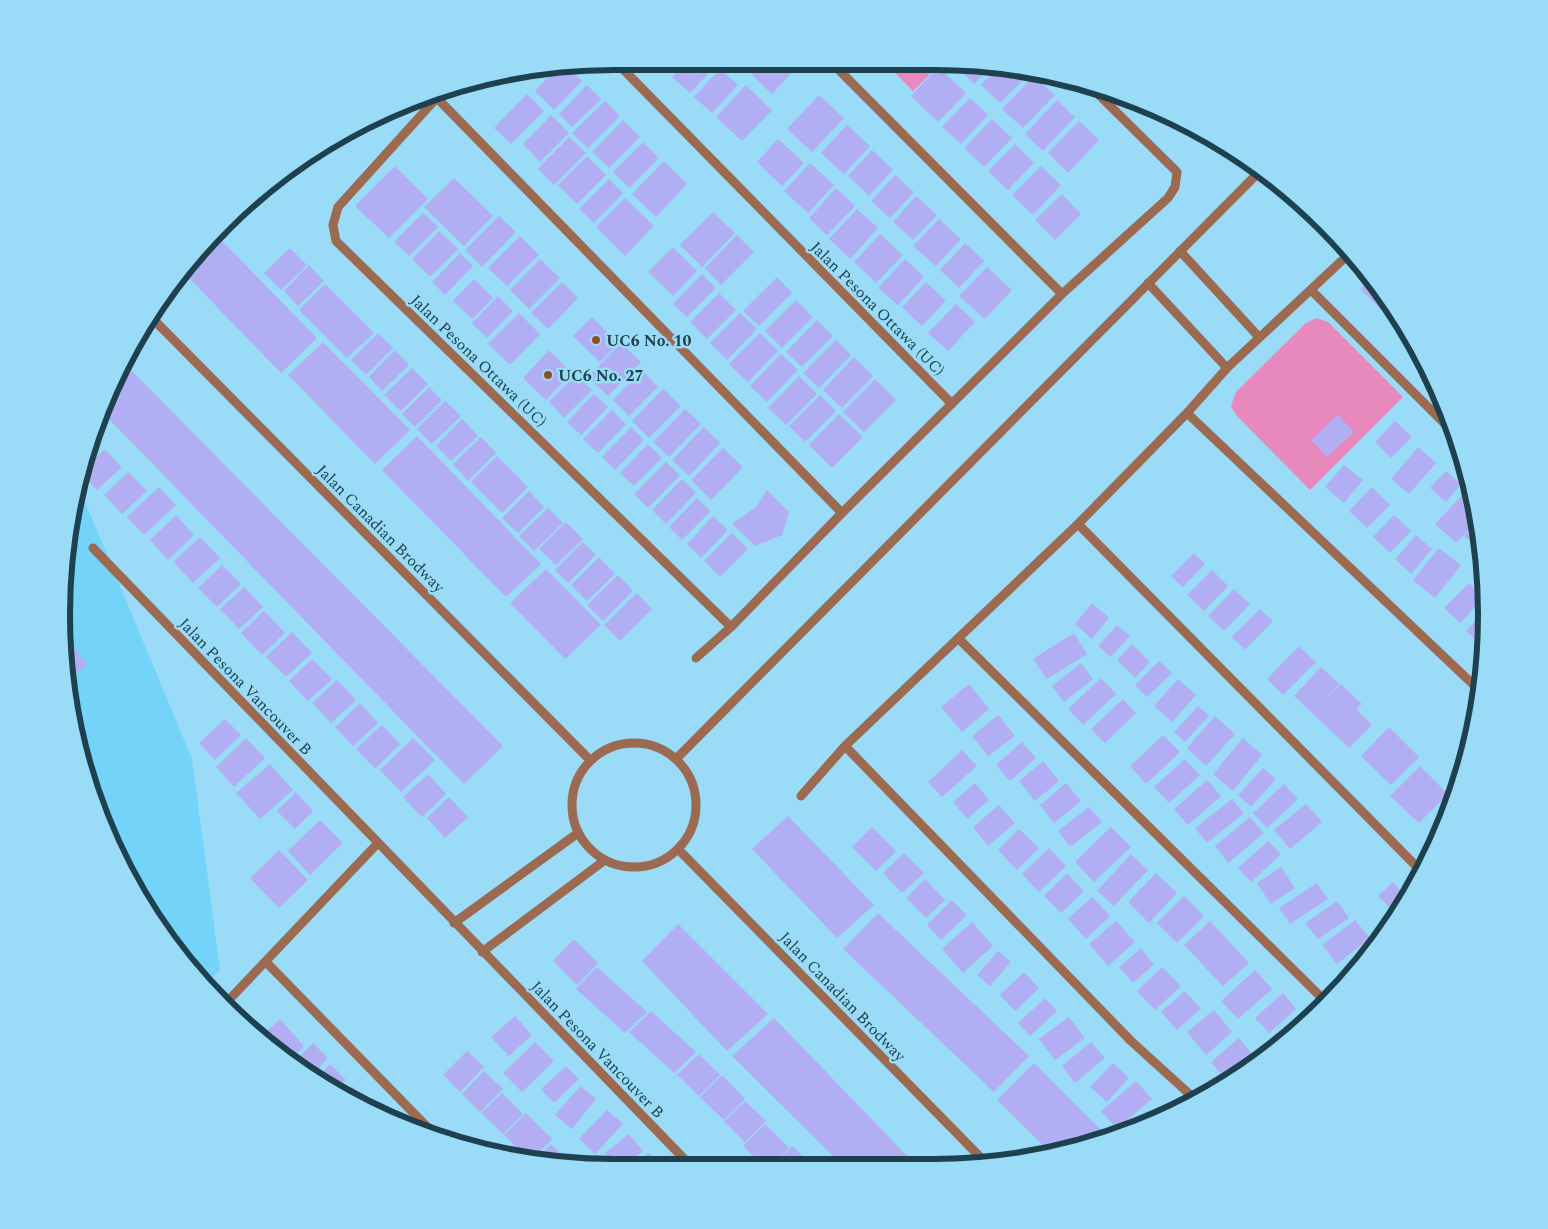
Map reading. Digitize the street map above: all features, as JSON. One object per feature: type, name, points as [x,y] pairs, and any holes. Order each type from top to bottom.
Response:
[{"type":"street","name":"Jalan Pesona Ottawa (UC)","points":[[624,70],[952,404]]},
{"type":"street","points":[[838,70],[1062,294]]},
{"type":"street","points":[[696,658],[731,627],[842,513],[1062,294],[1168,198],[1175,186],[1176,172],[1101,97]]},
{"type":"street","name":"Jalan Pesona Ottawa (UC)","points":[[443,98],[842,513]]},
{"type":"street","name":"Jalan Pesona Ottawa (UC)","points":[[435,100],[338,207],[333,225],[336,241],[731,627]]},
{"type":"street","points":[[676,759],[1255,176]]},
{"type":"street","points":[[1180,251],[1258,336]]},
{"type":"street","points":[[801,796],[845,746],[1078,524],[1187,413],[1258,336],[1345,258]]},
{"type":"street","points":[[1148,283],[1227,368]]},
{"type":"street","points":[[1311,290],[1443,422]]},
{"type":"street","name":"Jalan Canadian Brodway","points":[[156,322],[590,760]]},
{"type":"street","points":[[1187,413],[1473,684]]},
{"type":"street","points":[[1078,524],[1416,866]]},
{"type":"street","name":"Jalan Pesona Vancouver B","points":[[93,548],[683,1159]]},
{"type":"street","points":[[959,639],[1322,997]]},
{"type":"street","points":[[623,743],[642,743],[660,749],[676,759],[688,775],[695,794],[696,814],[690,832],[678,849],[662,860],[644,866],[624,866],[605,860],[589,849],[578,833],[572,814],[572,795],[578,776],[590,760],[605,749],[623,743]]},
{"type":"street","points":[[845,746],[1131,1041],[1190,1095]]},
{"type":"street","points":[[454,923],[578,833]]},
{"type":"street","points":[[229,1000],[377,844]]},
{"type":"street","name":"Jalan Canadian Brodway","points":[[678,849],[979,1157]]},
{"type":"street","points":[[482,952],[605,860]]},
{"type":"street","points":[[266,962],[425,1125]]},
{"type":"shaded area","points":[[892,70],[934,70],[913,91]]},
{"type":"shaded area","points":[[1316,318],[1328,322],[1403,397],[1310,490],[1236,415],[1231,406],[1236,392],[1306,323]]},
{"type":"shaded area","points":[[83,497],[192,759],[220,970],[210,980],[162,917],[126,855],[111,823],[99,790],[80,721],[71,650],[71,579]]},
{"type":"building","points":[[678,70],[711,70],[690,93],[672,77]]},
{"type":"building","points":[[719,70],[738,85],[712,113],[694,97]]},
{"type":"building","points":[[747,70],[794,70],[772,94]]},
{"type":"building","points":[[935,70],[941,70],[966,93],[938,122],[911,96]]},
{"type":"building","points":[[961,71],[985,73],[974,84]]},
{"type":"building","points":[[573,72],[582,81],[554,110],[535,91],[551,74]]},
{"type":"building","points":[[992,74],[1025,78],[1000,103],[981,85]]},
{"type":"building","points":[[1031,79],[1038,80],[1055,95],[1023,128],[1002,109]]},
{"type":"building","points":[[587,85],[601,99],[572,127],[559,114]]},
{"type":"building","points":[[746,85],[772,110],[742,141],[716,117]]},
{"type":"building","points":[[527,94],[544,111],[511,144],[494,128]]},
{"type":"building","points":[[819,95],[844,118],[812,152],[787,129]]},
{"type":"building","points":[[970,98],[988,115],[961,144],[942,127]]},
{"type":"building","points":[[1057,100],[1075,117],[1043,151],[1025,134]]},
{"type":"building","points":[[605,101],[620,116],[588,148],[572,133]]},
{"type":"building","points":[[551,115],[569,133],[540,162],[523,144]]},
{"type":"building","points":[[992,119],[1012,138],[984,167],[964,148]]},
{"type":"building","points":[[623,120],[640,137],[609,168],[592,152]]},
{"type":"building","points":[[1079,121],[1099,140],[1068,173],[1048,153]]},
{"type":"building","points":[[847,125],[870,146],[844,174],[821,153]]},
{"type":"building","points":[[569,137],[586,153],[554,185],[538,169]]},
{"type":"building","points":[[778,139],[804,163],[782,186],[757,162]]},
{"type":"building","points":[[643,142],[659,158],[629,188],[613,172]]},
{"type":"building","points":[[1015,144],[1034,163],[1008,190],[988,171]]},
{"type":"building","points":[[872,150],[893,170],[869,196],[848,176]]},
{"type":"building","points":[[587,156],[606,175],[577,204],[558,185]]},
{"type":"building","points":[[664,161],[687,184],[656,217],[632,194]]},
{"type":"building","points":[[810,163],[834,185],[808,213],[784,191]]},
{"type":"building","points":[[395,166],[428,199],[389,238],[355,206]]},
{"type":"building","points":[[1041,166],[1061,185],[1033,215],[1012,195]]},
{"type":"building","points":[[895,175],[914,192],[890,218],[871,201]]},
{"type":"building","points":[[454,178],[493,216],[464,246],[424,207]]},
{"type":"building","points":[[609,179],[623,193],[594,223],[579,209]]},
{"type":"building","points":[[836,188],[855,206],[827,235],[809,218]]},
{"type":"building","points":[[1062,194],[1081,214],[1055,240],[1035,220]]},
{"type":"building","points":[[916,196],[937,215],[913,240],[893,222]]},
{"type":"building","points":[[625,198],[654,226],[625,256],[596,227]]},
{"type":"building","points":[[857,209],[878,228],[850,259],[829,239]]},
{"type":"building","points":[[713,212],[735,233],[702,267],[680,245]]},
{"type":"building","points":[[423,213],[438,227],[409,256],[394,242]]},
{"type":"building","points":[[499,216],[516,232],[482,267],[465,250]]},
{"type":"building","points":[[939,219],[961,239],[936,266],[913,246]]},
{"type":"building","points":[[439,231],[458,249],[430,277],[412,259]]},
{"type":"building","points":[[880,234],[903,255],[876,283],[854,262]]},
{"type":"building","points":[[737,235],[754,252],[721,285],[705,268]]},
{"type":"building","points":[[520,236],[539,255],[507,286],[488,268]]},
{"type":"building","points":[[220,239],[317,338],[281,373],[188,277]]},
{"type":"building","points":[[965,243],[984,261],[959,288],[940,270]]},
{"type":"building","points":[[673,247],[697,271],[673,296],[648,272]]},
{"type":"building","points":[[290,248],[307,265],[281,290],[264,273]]},
{"type":"building","points":[[460,253],[473,266],[445,295],[432,282]]},
{"type":"building","points":[[540,259],[560,278],[529,309],[510,290]]},
{"type":"building","points":[[905,259],[924,277],[898,305],[878,288]]},
{"type":"building","points":[[309,265],[324,281],[298,306],[284,291]]},
{"type":"building","points":[[987,267],[1012,290],[985,319],[959,296]]},
{"type":"building","points":[[702,274],[716,288],[687,317],[673,304]]},
{"type":"building","points":[[777,277],[792,293],[759,326],[743,311]]},
{"type":"building","points":[[474,279],[493,298],[472,319],[453,301]]},
{"type":"building","points":[[562,282],[578,298],[548,329],[531,313]]},
{"type":"building","points":[[926,282],[946,301],[922,326],[902,307]]},
{"type":"building","points":[[325,284],[374,333],[347,358],[299,310]]},
{"type":"building","points":[[1365,284],[1388,316],[1360,289]]},
{"type":"building","points":[[719,293],[736,310],[707,339],[690,322]]},
{"type":"building","points":[[498,296],[513,311],[487,338],[472,323]]},
{"type":"building","points":[[796,300],[813,317],[782,348],[765,331]]},
{"type":"building","points":[[956,304],[975,322],[948,351],[928,333]]},
{"type":"building","points":[[519,313],[540,334],[510,365],[488,344]]},
{"type":"building","points":[[740,313],[757,329],[727,360],[710,343]]},
{"type":"building","name":"UC6 No. 10","points":[[592,317],[618,343],[600,362],[573,336]]},
{"type":"building","points":[[817,320],[833,336],[802,367],[786,352]]},
{"type":"building","points":[[378,333],[393,348],[366,375],[351,360]]},
{"type":"building","points":[[760,333],[778,351],[748,382],[729,364]]},
{"type":"building","points":[[836,340],[851,355],[819,388],[803,373]]},
{"type":"building","points":[[323,342],[410,430],[375,464],[288,375]]},
{"type":"building","points":[[621,343],[641,362],[608,396],[588,377]]},
{"type":"building","points":[[395,350],[409,365],[382,391],[369,377]]},
{"type":"building","name":"UC6 No. 27","points":[[549,350],[572,373],[546,400],[523,378]]},
{"type":"building","points":[[781,354],[798,370],[767,402],[750,386]]},
{"type":"building","points":[[854,357],[873,376],[842,408],[823,390]]},
{"type":"building","points":[[129,368],[503,746],[464,784],[107,417]]},
{"type":"building","points":[[412,368],[428,384],[401,411],[384,395]]},
{"type":"building","points":[[642,370],[658,387],[629,416],[613,400]]},
{"type":"building","points":[[576,375],[592,390],[564,418],[549,402]]},
{"type":"building","points":[[799,376],[817,394],[786,425],[768,408]]},
{"type":"building","points":[[875,379],[896,400],[864,432],[843,412]]},
{"type":"building","points":[[429,387],[442,400],[415,427],[402,414]]},
{"type":"building","points":[[663,389],[681,406],[649,438],[632,421]]},
{"type":"building","points":[[594,394],[608,407],[581,435],[567,422]]},
{"type":"building","points":[[820,395],[836,411],[805,442],[789,426]]},
{"type":"building","points":[[445,401],[461,416],[432,444],[417,429]]},
{"type":"building","points":[[685,409],[701,424],[669,457],[653,442]]},
{"type":"building","points":[[612,410],[626,424],[598,453],[583,439]]},
{"type":"building","points":[[839,414],[863,437],[832,468],[809,445]]},
{"type":"building","points":[[1338,415],[1354,432],[1327,457],[1311,440]]},
{"type":"building","points":[[462,419],[478,436],[451,461],[436,446]]},
{"type":"building","points":[[1395,421],[1412,437],[1391,458],[1375,442]]},
{"type":"building","points":[[631,427],[644,440],[615,470],[602,457]]},
{"type":"building","points":[[704,427],[720,443],[689,476],[672,460]]},
{"type":"building","points":[[417,436],[541,564],[506,597],[382,470]]},
{"type":"building","points":[[481,437],[496,453],[468,481],[453,464]]},
{"type":"building","points":[[648,444],[662,458],[634,486],[620,473]]},
{"type":"building","points":[[1418,447],[1436,463],[1409,494],[1391,479]]},
{"type":"building","points":[[723,448],[743,467],[711,500],[691,480]]},
{"type":"building","points":[[105,449],[122,467],[97,490],[87,480],[93,460]]},
{"type":"building","points":[[497,456],[528,487],[502,513],[471,482]]},
{"type":"building","points":[[666,462],[680,475],[648,508],[634,494]]},
{"type":"building","points":[[1344,465],[1363,480],[1344,503],[1325,487]]},
{"type":"building","points":[[1446,471],[1461,484],[1446,502],[1430,488]]},
{"type":"building","points":[[128,472],[147,491],[122,514],[104,495]]},
{"type":"building","points":[[682,479],[696,493],[666,524],[652,510]]},
{"type":"building","points":[[159,487],[176,505],[144,535],[127,517]]},
{"type":"building","points":[[1372,487],[1390,505],[1367,528],[1349,511]]},
{"type":"building","points":[[767,490],[789,512],[782,535],[755,546],[732,524],[757,506]]},
{"type":"building","points":[[529,491],[544,507],[518,533],[502,518]]},
{"type":"building","points":[[1464,493],[1471,527],[1456,543],[1435,524]]},
{"type":"building","points":[[697,498],[711,511],[682,540],[669,527]]},
{"type":"building","points":[[548,508],[563,523],[534,551],[519,536]]},
{"type":"building","points":[[176,515],[194,535],[168,560],[150,540]]},
{"type":"building","points":[[1394,515],[1411,531],[1390,553],[1373,537]]},
{"type":"building","points":[[713,516],[728,530],[701,558],[687,544]]},
{"type":"building","points":[[566,522],[583,539],[556,565],[539,549]]},
{"type":"building","points":[[1471,528],[1473,544],[1464,536]]},
{"type":"building","points":[[732,533],[748,549],[720,577],[704,561]]},
{"type":"building","points":[[1416,535],[1432,549],[1411,574],[1395,559]]},
{"type":"building","points":[[200,537],[220,558],[193,583],[173,562]]},
{"type":"building","points":[[583,542],[596,555],[568,583],[555,570]]},
{"type":"building","points":[[1439,548],[1461,565],[1435,598],[1413,580]]},
{"type":"building","points":[[1194,553],[1205,564],[1183,587],[1171,576]]},
{"type":"building","points":[[599,557],[615,574],[587,601],[571,585]]},
{"type":"building","points":[[222,565],[241,584],[217,607],[198,588]]},
{"type":"building","points":[[546,569],[601,625],[565,659],[510,603]]},
{"type":"building","points":[[1212,570],[1228,586],[1204,611],[1187,595]]},
{"type":"building","points":[[618,575],[633,591],[603,621],[587,605]]},
{"type":"building","points":[[1469,583],[1477,591],[1478,605],[1460,623],[1444,608]]},
{"type":"building","points":[[244,587],[263,607],[239,629],[220,609]]},
{"type":"building","points":[[1234,589],[1250,604],[1224,631],[1208,616]]},
{"type":"building","points":[[637,593],[652,609],[620,641],[604,625]]},
{"type":"building","points":[[1092,603],[1109,618],[1092,639],[1075,624]]},
{"type":"building","points":[[1260,609],[1273,621],[1245,650],[1232,637]]},
{"type":"building","points":[[264,611],[285,633],[262,655],[241,633]]},
{"type":"building","points":[[1478,618],[1477,641],[1466,631]]},
{"type":"building","points":[[1117,625],[1130,636],[1111,657],[1098,646]]},
{"type":"building","points":[[292,632],[312,653],[286,677],[266,657]]},
{"type":"building","points":[[1074,633],[1087,654],[1047,679],[1033,659]]},
{"type":"building","points":[[71,641],[87,666],[74,674]]},
{"type":"building","points":[[1132,644],[1150,662],[1135,678],[1117,660]]},
{"type":"building","points":[[1299,646],[1316,662],[1283,695],[1267,679]]},
{"type":"building","points":[[312,659],[332,679],[308,701],[289,681]]},
{"type":"building","points":[[1159,661],[1172,673],[1147,697],[1135,685]]},
{"type":"building","points":[[1081,663],[1093,679],[1064,702],[1052,686]]},
{"type":"building","points":[[1321,667],[1339,684],[1322,703],[1341,684],[1362,704],[1356,709],[1372,725],[1349,748],[1294,696]]},
{"type":"building","points":[[1101,678],[1116,694],[1083,725],[1068,709]]},
{"type":"building","points":[[1178,679],[1196,695],[1172,722],[1154,706]]},
{"type":"building","points":[[337,680],[356,700],[331,723],[312,703]]},
{"type":"building","points":[[969,684],[989,709],[962,732],[941,707]]},
{"type":"building","points":[[1123,699],[1136,713],[1105,743],[1091,729]]},
{"type":"building","points":[[360,703],[378,723],[353,746],[335,727]]},
{"type":"building","points":[[1198,706],[1209,716],[1185,742],[1174,732]]},
{"type":"building","points":[[998,715],[1015,736],[988,756],[972,736]]},
{"type":"building","points":[[1215,716],[1235,734],[1206,766],[1187,748]]},
{"type":"building","points":[[225,719],[241,735],[215,760],[199,743]]},
{"type":"building","points":[[382,725],[400,744],[375,769],[356,749]]},
{"type":"building","points":[[1389,727],[1419,757],[1391,785],[1361,756]]},
{"type":"building","points":[[1163,735],[1180,752],[1146,784],[1130,766]]},
{"type":"building","points":[[246,738],[265,758],[234,787],[216,767]]},
{"type":"building","points":[[413,738],[435,760],[401,792],[380,770]]},
{"type":"building","points":[[1243,738],[1262,755],[1233,791],[1213,774]]},
{"type":"building","points":[[1022,742],[1036,758],[1010,781],[996,765]]},
{"type":"building","points":[[962,750],[977,766],[942,797],[928,782]]},
{"type":"building","points":[[1185,759],[1200,775],[1169,803],[1154,787]]},
{"type":"building","points":[[1043,761],[1059,781],[1035,801],[1019,781]]},
{"type":"building","points":[[270,764],[293,790],[260,819],[236,793]]},
{"type":"building","points":[[1420,766],[1448,794],[1419,823],[1390,796]]},
{"type":"building","points":[[1263,768],[1276,779],[1251,807],[1238,795]]},
{"type":"building","points":[[428,774],[446,794],[422,817],[403,797]]},
{"type":"building","points":[[1207,780],[1221,796],[1188,825],[1174,809]]},
{"type":"building","points":[[975,783],[989,800],[967,819],[953,802]]},
{"type":"building","points":[[1066,783],[1081,801],[1054,823],[1040,805]]},
{"type":"building","points":[[1284,784],[1298,799],[1267,828],[1253,813]]},
{"type":"building","points":[[296,792],[313,811],[295,829],[277,811]]},
{"type":"building","points":[[449,797],[468,817],[445,838],[427,818]]},
{"type":"building","points":[[1232,799],[1244,813],[1207,843],[1195,828]]},
{"type":"building","points":[[1306,804],[1322,822],[1290,849],[1274,830]]},
{"type":"building","points":[[999,805],[1015,823],[988,846],[973,827]]},
{"type":"building","points":[[1089,807],[1102,822],[1070,847],[1058,831]]},
{"type":"building","points":[[788,816],[874,905],[837,938],[752,849]]},
{"type":"building","points":[[1250,817],[1264,833],[1228,863],[1215,846]]},
{"type":"building","points":[[320,820],[343,843],[310,875],[288,851]]},
{"type":"building","points":[[872,827],[896,851],[876,871],[852,847]]},
{"type":"building","points":[[1111,827],[1131,847],[1094,882],[1075,862]]},
{"type":"building","points":[[1019,829],[1039,848],[1017,870],[998,850]]},
{"type":"building","points":[[1268,841],[1281,854],[1251,882],[1238,868]]},
{"type":"building","points":[[1049,848],[1066,866],[1039,892],[1022,874]]},
{"type":"building","points":[[279,850],[308,880],[279,908],[250,878]]},
{"type":"building","points":[[904,853],[924,873],[902,893],[883,873]]},
{"type":"building","points":[[1131,854],[1148,870],[1114,906],[1097,891]]},
{"type":"building","points":[[1281,867],[1295,888],[1271,904],[1257,883]]},
{"type":"building","points":[[1067,873],[1084,891],[1061,913],[1044,896]]},
{"type":"building","points":[[1156,873],[1177,893],[1149,923],[1128,902]]},
{"type":"building","points":[[925,879],[945,900],[926,918],[906,898]]},
{"type":"building","points":[[1393,882],[1402,892],[1391,909],[1378,896]]},
{"type":"building","points":[[1317,883],[1328,899],[1290,924],[1279,908]]},
{"type":"building","points":[[1184,896],[1204,916],[1177,943],[1157,923]]},
{"type":"building","points":[[1092,897],[1110,916],[1086,939],[1068,919]]},
{"type":"building","points":[[952,900],[967,915],[941,940],[927,925]]},
{"type":"building","points":[[1337,901],[1349,918],[1318,939],[1305,923]]},
{"type":"building","points":[[878,913],[1029,1056],[994,1092],[843,949]]},
{"type":"building","points":[[1355,920],[1370,938],[1337,964],[1322,945]]},
{"type":"building","points":[[1116,921],[1135,942],[1108,966],[1089,944]]},
{"type":"building","points":[[1210,921],[1249,963],[1223,986],[1184,945]]},
{"type":"building","points":[[972,922],[993,946],[963,973],[942,949]]},
{"type":"building","points":[[678,924],[768,1014],[727,1051],[642,961]]},
{"type":"building","points":[[574,939],[598,963],[577,985],[553,961]]},
{"type":"building","points":[[1141,948],[1154,965],[1133,983],[1119,967]]},
{"type":"building","points":[[998,951],[1011,962],[990,986],[977,975]]},
{"type":"building","points":[[1351,964],[1343,974],[1341,971]]},
{"type":"building","points":[[597,967],[647,1012],[625,1033],[576,989]]},
{"type":"building","points":[[1162,967],[1181,986],[1155,1010],[1137,991]]},
{"type":"building","points":[[1255,970],[1272,989],[1238,1019],[1221,1001]]},
{"type":"building","points":[[1024,972],[1039,988],[1015,1011],[1000,995]]},
{"type":"building","points":[[1185,991],[1201,1009],[1177,1030],[1161,1012]]},
{"type":"building","points":[[1283,993],[1296,1009],[1269,1033],[1255,1018]]},
{"type":"building","points":[[1045,998],[1057,1011],[1030,1036],[1018,1023]]},
{"type":"building","points":[[1214,1010],[1232,1032],[1206,1055],[1187,1032]]},
{"type":"building","points":[[651,1011],[696,1052],[674,1073],[629,1032]]},
{"type":"building","points":[[515,1016],[532,1035],[509,1056],[491,1037]]},
{"type":"building","points":[[1069,1017],[1085,1038],[1055,1060],[1039,1039]]},
{"type":"building","points":[[774,1018],[910,1159],[836,1159],[732,1056]]},
{"type":"building","points":[[280,1019],[304,1046],[295,1055],[265,1032]]},
{"type":"building","points":[[1239,1038],[1252,1054],[1222,1076],[1211,1062]]},
{"type":"building","points":[[535,1042],[554,1061],[522,1092],[503,1073]]},
{"type":"building","points":[[1091,1042],[1105,1058],[1075,1083],[1062,1066]]},
{"type":"building","points":[[313,1043],[328,1058],[317,1070],[299,1057]]},
{"type":"building","points":[[467,1051],[484,1067],[460,1092],[443,1075]]},
{"type":"building","points":[[699,1054],[720,1075],[699,1096],[677,1075]]},
{"type":"building","points":[[1034,1063],[1103,1132],[1045,1148],[997,1100]]},
{"type":"building","points":[[1113,1063],[1129,1078],[1107,1102],[1090,1087]]},
{"type":"building","points":[[330,1064],[346,1080],[340,1085],[322,1073]]},
{"type":"building","points":[[566,1066],[579,1079],[554,1103],[541,1089]]},
{"type":"building","points":[[484,1071],[503,1089],[480,1112],[462,1094]]},
{"type":"building","points":[[722,1075],[745,1099],[724,1120],[700,1097]]},
{"type":"building","points":[[1136,1081],[1152,1099],[1121,1126],[1116,1128],[1101,1111]]},
{"type":"building","points":[[352,1086],[362,1097],[348,1089]]},
{"type":"building","points":[[580,1086],[596,1099],[572,1129],[555,1115]]},
{"type":"building","points":[[502,1093],[523,1114],[503,1134],[481,1113]]},
{"type":"building","points":[[745,1101],[766,1121],[745,1142],[724,1122]]},
{"type":"building","points":[[607,1110],[623,1124],[595,1154],[579,1139]]},
{"type":"building","points":[[526,1113],[552,1139],[538,1153],[520,1151],[504,1135]]},
{"type":"building","points":[[765,1124],[789,1148],[777,1159],[757,1159],[743,1146]]},
{"type":"building","points":[[629,1134],[643,1151],[633,1159],[610,1159],[605,1153]]},
{"type":"building","points":[[551,1144],[564,1156],[543,1154]]},
{"type":"building","points":[[792,1146],[806,1159],[779,1159]]},
{"type":"building","points":[[648,1153],[654,1159],[642,1159]]},
{"type":"place","name":"UC6 No. 10","points":[[596,340]]},
{"type":"place","name":"UC6 No. 27","points":[[548,375]]}]
